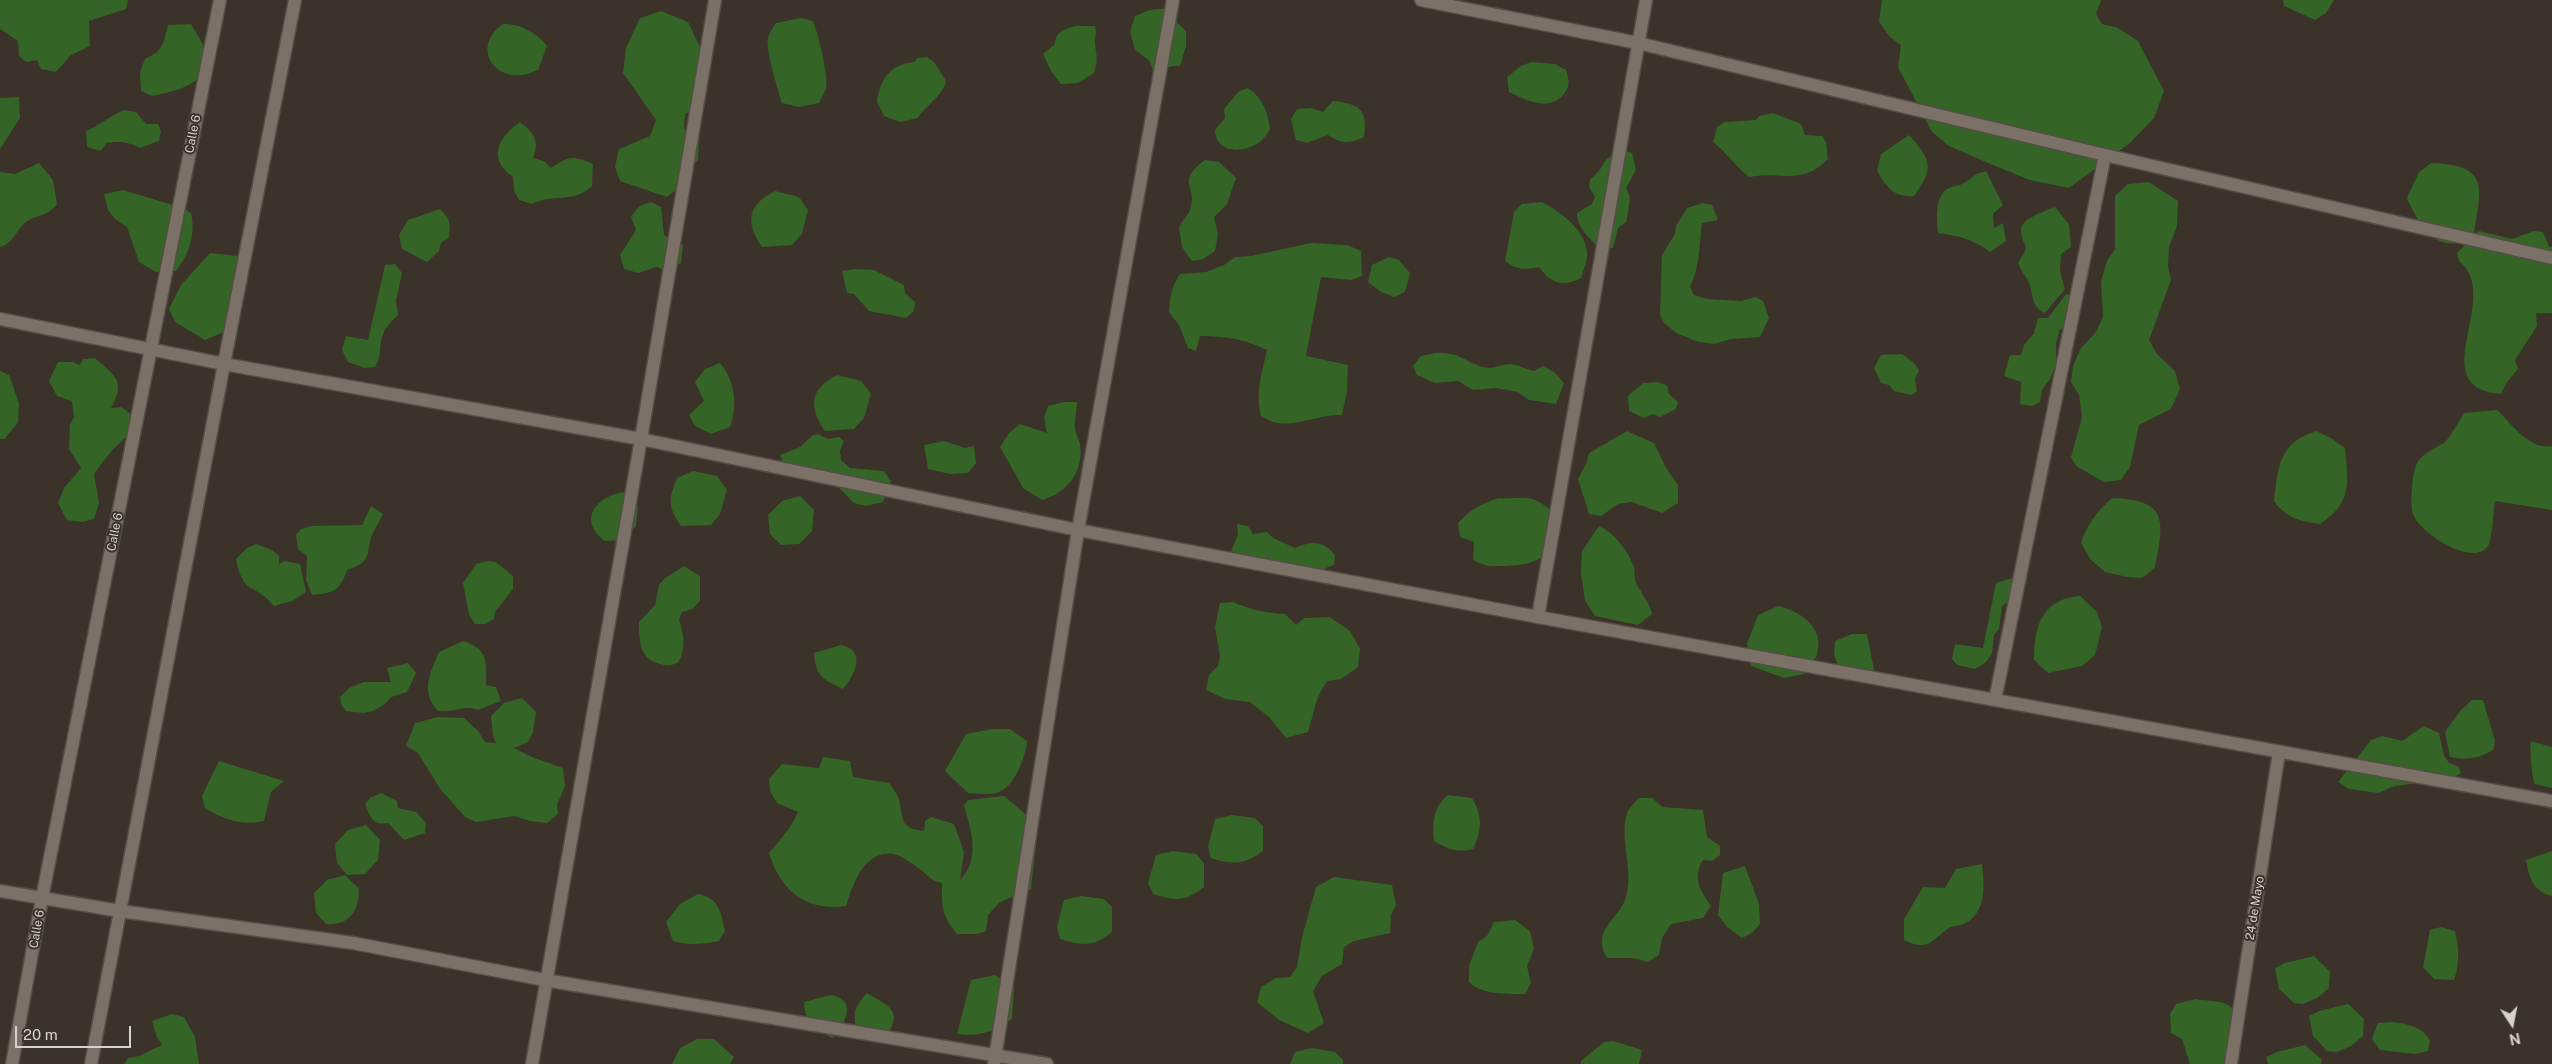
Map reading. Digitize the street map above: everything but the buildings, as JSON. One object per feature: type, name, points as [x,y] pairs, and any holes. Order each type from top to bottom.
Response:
[{"type":"street","name":"Calle 6","points":[[12,1064],[42,898],[220,0]]},
{"type":"street","points":[[92,1064],[224,364],[295,0]]},
{"type":"street","points":[[532,1064],[545,980],[641,439],[714,0]]},
{"type":"street","points":[[994,1059],[1078,530],[1173,0]]},
{"type":"street","points":[[1422,0],[1638,43],[2105,156],[2552,258]]},
{"type":"street","points":[[1538,617],[1646,0]]},
{"type":"street","points":[[1995,700],[2105,156]]},
{"type":"street","points":[[0,320],[224,364],[641,439],[1078,530],[1538,617],[2552,801]]},
{"type":"street","name":"24 de Mayo","points":[[2231,1064],[2279,752]]},
{"type":"street","points":[[0,891],[120,911],[353,943],[545,980],[994,1059],[1047,1064]]},
{"type":"green space","points":[[0,0],[128,0],[126,9],[89,21],[90,46],[71,55],[56,72],[41,69],[37,60],[26,62],[19,56],[18,41],[0,29]]},
{"type":"green space","points":[[1882,0],[2101,0],[2096,14],[2102,24],[2118,28],[2138,41],[2164,91],[2154,118],[2130,143],[2069,188],[2030,180],[1949,146],[1932,132],[1898,67],[1901,45],[1890,37],[1879,22]]},
{"type":"green space","points":[[2283,0],[2334,0],[2326,13],[2315,20],[2284,6]]},
{"type":"green space","points":[[1168,8],[1171,17],[1186,31],[1186,46],[1180,66],[1153,70],[1149,60],[1135,50],[1130,32],[1135,16],[1150,10]]},
{"type":"green space","points":[[661,11],[688,22],[711,70],[704,106],[685,114],[684,128],[699,143],[698,161],[679,174],[677,189],[667,197],[620,181],[615,167],[619,149],[650,136],[656,120],[623,73],[626,48],[640,18]]},
{"type":"green space","points":[[801,18],[813,21],[818,35],[827,83],[819,103],[799,107],[782,103],[768,51],[768,38],[776,23]]},
{"type":"green space","points":[[191,24],[205,52],[205,63],[197,79],[181,88],[152,96],[141,91],[140,72],[145,59],[156,53],[162,46],[168,25]]},
{"type":"green space","points":[[503,24],[515,25],[528,30],[539,37],[547,46],[538,70],[524,75],[511,75],[500,71],[492,64],[488,54],[488,44],[493,34]]},
{"type":"green space","points":[[1075,26],[1095,26],[1096,68],[1094,73],[1078,83],[1061,84],[1051,71],[1043,54],[1055,44],[1057,36],[1061,32]]},
{"type":"green space","points":[[927,57],[934,62],[946,81],[938,96],[918,118],[900,122],[884,116],[877,102],[881,86],[888,74],[899,66],[915,62],[917,58]]},
{"type":"green space","points":[[1531,62],[1555,64],[1566,70],[1568,86],[1566,92],[1557,100],[1544,104],[1509,92],[1507,77],[1521,66]]},
{"type":"green space","points":[[1248,88],[1264,106],[1270,129],[1261,141],[1254,145],[1239,150],[1232,149],[1220,144],[1215,130],[1225,118],[1224,109],[1239,91]]},
{"type":"green space","points":[[19,97],[20,118],[0,149],[0,98]]},
{"type":"green space","points":[[1333,101],[1356,106],[1360,110],[1365,120],[1364,137],[1346,142],[1328,135],[1307,143],[1296,140],[1291,119],[1297,109],[1311,108],[1323,112]]},
{"type":"green space","points":[[125,110],[136,112],[146,124],[158,124],[161,131],[159,141],[140,148],[120,142],[106,143],[101,151],[87,147],[86,131]]},
{"type":"green space","points":[[1773,113],[1801,124],[1805,135],[1822,136],[1826,142],[1828,159],[1818,168],[1808,173],[1790,176],[1761,175],[1749,177],[1713,142],[1717,127],[1725,122],[1756,120],[1759,116]]},
{"type":"green space","points":[[520,122],[529,130],[536,142],[533,158],[544,161],[551,168],[571,158],[593,164],[592,186],[578,195],[570,197],[548,199],[532,204],[519,200],[514,191],[513,177],[500,163],[498,148],[506,134]]},
{"type":"green space","points":[[1909,135],[1926,157],[1928,164],[1925,178],[1914,196],[1901,195],[1891,190],[1877,170],[1881,154]]},
{"type":"green space","points":[[1623,150],[1632,153],[1636,170],[1626,188],[1630,197],[1626,222],[1618,228],[1613,248],[1599,248],[1581,228],[1577,213],[1592,204],[1595,197],[1589,187],[1590,179],[1599,171],[1609,157]]},
{"type":"green space","points":[[1205,160],[1219,162],[1236,178],[1227,204],[1214,217],[1218,234],[1215,251],[1203,259],[1192,261],[1182,247],[1179,227],[1189,212],[1192,202],[1189,179],[1196,168]]},
{"type":"green space","points":[[39,163],[53,180],[57,204],[46,213],[26,222],[8,243],[0,247],[0,172],[15,174]]},
{"type":"green space","points":[[2431,163],[2463,168],[2472,174],[2477,181],[2479,203],[2474,233],[2461,242],[2451,244],[2442,242],[2426,231],[2415,215],[2407,198],[2419,172]]},
{"type":"green space","points":[[1986,171],[2003,205],[1993,214],[1994,228],[2003,223],[2006,241],[1990,252],[1978,244],[1965,239],[1938,233],[1937,222],[1938,204],[1943,193],[1949,188],[1962,184],[1975,175]]},
{"type":"green space","points":[[2149,182],[2178,201],[2177,226],[2169,247],[2168,266],[2171,280],[2149,340],[2157,354],[2175,371],[2180,389],[2171,409],[2139,425],[2130,467],[2121,480],[2104,482],[2076,466],[2071,457],[2082,417],[2079,395],[2071,382],[2073,366],[2081,348],[2096,332],[2103,317],[2101,281],[2107,261],[2115,249],[2115,196],[2128,184]]},
{"type":"green space","points":[[123,190],[183,208],[191,213],[192,237],[185,258],[176,271],[156,272],[139,262],[127,227],[115,219],[108,210],[104,194]]},
{"type":"green space","points":[[775,191],[799,197],[808,210],[802,234],[792,245],[762,247],[753,230],[752,215],[754,208],[759,202]]},
{"type":"green space","points":[[651,202],[661,207],[664,235],[683,245],[681,263],[666,270],[656,267],[638,273],[624,269],[620,255],[636,230],[631,217],[639,206]]},
{"type":"green space","points":[[1542,202],[1564,216],[1582,236],[1587,252],[1586,262],[1581,278],[1575,281],[1558,282],[1548,277],[1539,267],[1521,268],[1505,261],[1514,212],[1522,204]]},
{"type":"green space","points":[[1703,203],[1712,205],[1718,220],[1702,223],[1697,264],[1690,287],[1694,295],[1707,299],[1741,301],[1756,297],[1763,301],[1769,318],[1760,337],[1731,339],[1714,344],[1699,342],[1678,334],[1664,323],[1660,314],[1662,255],[1675,234],[1676,226],[1687,208]]},
{"type":"green space","points":[[2055,207],[2069,224],[2071,247],[2061,254],[2060,271],[2065,289],[2045,313],[2035,305],[2030,285],[2018,263],[2026,248],[2021,231],[2022,226],[2029,219]]},
{"type":"green space","points":[[440,209],[448,219],[450,228],[449,237],[441,243],[439,251],[427,262],[402,249],[399,235],[408,220]]},
{"type":"green space","points":[[2479,231],[2512,239],[2534,231],[2543,232],[2549,246],[2552,247],[2552,313],[2536,313],[2537,326],[2515,360],[2518,369],[2507,382],[2501,394],[2478,388],[2467,376],[2464,359],[2473,296],[2470,277],[2459,261],[2457,253]]},
{"type":"green space","points":[[1311,243],[1347,245],[1361,251],[1362,276],[1351,280],[1321,277],[1306,356],[1348,365],[1347,391],[1342,415],[1281,423],[1261,416],[1259,407],[1260,383],[1267,350],[1243,341],[1209,336],[1200,336],[1196,351],[1188,348],[1179,325],[1169,312],[1171,297],[1180,274],[1206,272],[1224,265],[1235,257],[1251,256]]},
{"type":"green space","points":[[210,253],[237,256],[244,270],[232,288],[240,313],[233,328],[205,340],[175,322],[169,309],[181,285]]},
{"type":"green space","points":[[1389,257],[1399,260],[1410,273],[1405,292],[1394,297],[1381,292],[1368,282],[1372,265]]},
{"type":"green space","points":[[395,264],[402,273],[396,301],[398,315],[384,332],[380,354],[375,367],[365,368],[348,362],[342,350],[346,336],[368,340],[385,265]]},
{"type":"green space","points":[[856,269],[874,270],[904,285],[905,293],[915,302],[914,311],[906,318],[869,311],[854,294],[847,293],[842,271]]},
{"type":"green space","points":[[2066,294],[2076,297],[2079,316],[2074,326],[2060,329],[2056,343],[2056,365],[2050,379],[2042,390],[2040,402],[2032,406],[2020,404],[2021,382],[2004,376],[2010,355],[2021,355],[2024,345],[2034,333],[2038,318],[2048,318]]},
{"type":"green space","points":[[1435,353],[1457,355],[1476,365],[1487,368],[1511,364],[1534,371],[1543,366],[1554,372],[1564,383],[1556,404],[1529,400],[1518,392],[1496,388],[1473,390],[1458,381],[1435,383],[1417,375],[1413,366],[1421,356]]},
{"type":"green space","points":[[1902,354],[1913,362],[1919,370],[1915,379],[1917,391],[1912,395],[1894,391],[1889,385],[1881,383],[1874,368],[1881,355]]},
{"type":"green space","points":[[95,358],[113,375],[118,385],[118,391],[111,408],[121,407],[138,419],[138,429],[108,455],[94,474],[99,503],[94,519],[82,522],[67,520],[58,503],[64,488],[81,468],[69,449],[70,424],[74,417],[72,401],[57,396],[49,381],[58,362],[73,362],[80,365],[83,359]]},
{"type":"green space","points":[[720,363],[732,385],[734,410],[730,427],[711,434],[695,426],[689,415],[704,401],[695,382],[705,369]]},
{"type":"green space","points":[[0,371],[9,375],[19,403],[18,422],[5,439],[0,439]]},
{"type":"green space","points":[[837,375],[861,381],[871,394],[864,418],[854,429],[825,431],[816,414],[814,399],[821,386]]},
{"type":"green space","points":[[1657,382],[1667,385],[1669,394],[1678,402],[1676,409],[1660,417],[1652,414],[1644,418],[1629,411],[1628,396],[1643,383]]},
{"type":"green space","points":[[1064,402],[1077,402],[1075,431],[1080,444],[1079,464],[1072,480],[1066,487],[1051,497],[1042,500],[1023,488],[1000,447],[1009,433],[1020,424],[1047,433],[1044,418],[1048,406]]},
{"type":"green space","points":[[2497,410],[2515,429],[2529,440],[2536,444],[2552,446],[2552,510],[2495,501],[2492,531],[2488,546],[2481,552],[2460,551],[2436,538],[2417,522],[2413,514],[2412,505],[2415,469],[2420,459],[2427,452],[2447,440],[2464,413]]},
{"type":"green space","points":[[1627,431],[1654,443],[1666,468],[1678,485],[1678,503],[1662,513],[1632,502],[1618,504],[1601,516],[1589,514],[1578,479],[1587,462],[1589,453]]},
{"type":"green space","points":[[2316,431],[2331,438],[2345,448],[2347,472],[2346,491],[2343,500],[2331,516],[2320,524],[2306,522],[2288,515],[2274,501],[2279,467],[2283,457],[2294,442]]},
{"type":"green space","points":[[818,434],[828,439],[839,437],[844,441],[840,451],[841,460],[850,468],[884,471],[891,481],[883,502],[865,506],[854,503],[839,488],[788,475],[780,455],[800,447],[813,435]]},
{"type":"green space","points":[[944,441],[965,448],[974,446],[976,463],[968,473],[950,474],[928,469],[924,445]]},
{"type":"green space","points":[[693,471],[717,476],[727,490],[720,514],[711,525],[681,526],[672,508],[672,492],[677,478]]},
{"type":"green space","points":[[623,492],[638,506],[636,526],[623,540],[605,541],[592,525],[593,511],[605,499]]},
{"type":"green space","points":[[800,496],[814,510],[812,531],[799,544],[781,545],[770,534],[768,515],[782,501]]},
{"type":"green space","points":[[1499,498],[1533,499],[1562,520],[1550,549],[1537,560],[1519,565],[1489,566],[1473,560],[1474,542],[1460,537],[1458,523],[1467,514],[1487,502]]},
{"type":"green space","points":[[2112,498],[2144,503],[2153,509],[2158,516],[2160,538],[2155,568],[2142,578],[2105,572],[2090,559],[2081,543],[2093,519]]},
{"type":"green space","points":[[371,506],[383,514],[372,535],[365,560],[356,567],[347,570],[339,587],[335,590],[312,595],[306,580],[307,556],[298,549],[296,535],[301,529],[312,526],[362,525]]},
{"type":"green space","points":[[1237,524],[1248,526],[1253,534],[1267,532],[1273,538],[1295,548],[1312,543],[1321,544],[1335,555],[1334,565],[1315,572],[1256,562],[1239,567],[1231,551],[1238,535]]},
{"type":"green space","points":[[1599,526],[1616,538],[1628,555],[1634,567],[1637,584],[1651,609],[1652,614],[1638,625],[1595,616],[1585,601],[1581,573],[1582,551]]},
{"type":"green space","points":[[256,544],[272,550],[279,556],[279,564],[285,561],[300,564],[306,592],[292,601],[274,606],[246,584],[242,579],[236,559],[247,548]]},
{"type":"green space","points":[[488,561],[496,562],[513,576],[513,589],[495,612],[494,619],[485,624],[475,624],[469,615],[463,583],[476,564]]},
{"type":"green space","points":[[684,566],[700,576],[700,601],[692,609],[682,612],[679,619],[684,641],[679,662],[672,665],[663,665],[648,658],[644,653],[640,642],[639,622],[655,605],[659,585],[665,578]]},
{"type":"green space","points":[[2015,577],[2026,578],[2027,583],[2022,592],[2002,606],[1999,629],[1994,635],[1992,653],[1986,662],[1975,669],[1957,665],[1952,659],[1955,644],[1983,648],[1996,583]]},
{"type":"green space","points":[[2080,596],[2097,612],[2102,627],[2095,655],[2082,666],[2048,673],[2034,660],[2036,636],[2043,616],[2057,602]]},
{"type":"green space","points":[[1233,602],[1259,611],[1285,614],[1296,625],[1304,618],[1330,617],[1350,631],[1360,649],[1358,667],[1341,679],[1327,681],[1317,700],[1308,732],[1286,738],[1270,718],[1250,702],[1225,699],[1206,690],[1209,675],[1218,666],[1220,657],[1215,627],[1220,603]]},
{"type":"green space","points":[[1778,606],[1802,616],[1814,628],[1819,644],[1817,654],[1804,674],[1784,678],[1751,666],[1747,644],[1758,615]]},
{"type":"green space","points":[[1852,634],[1867,634],[1874,670],[1868,676],[1840,673],[1834,654],[1835,641]]},
{"type":"green space","points":[[463,641],[482,652],[486,663],[486,685],[496,687],[501,701],[478,710],[464,708],[438,711],[429,697],[428,682],[430,675],[439,652]]},
{"type":"green space","points":[[841,645],[854,652],[856,657],[854,670],[843,689],[821,676],[816,667],[814,653]]},
{"type":"green space","points":[[408,663],[416,673],[407,692],[391,697],[385,704],[373,711],[364,713],[346,711],[341,704],[340,697],[349,688],[364,682],[391,682],[387,668]]},
{"type":"green space","points":[[522,698],[536,712],[533,732],[528,742],[514,748],[532,757],[563,768],[565,786],[557,805],[558,814],[547,823],[530,821],[514,816],[476,822],[465,817],[441,790],[418,753],[406,746],[415,723],[438,717],[464,718],[478,731],[485,742],[496,743],[493,736],[491,716],[504,703]]},
{"type":"green space","points":[[2472,700],[2483,700],[2495,741],[2493,750],[2472,758],[2450,757],[2445,732],[2460,711]]},
{"type":"green space","points":[[2424,726],[2439,733],[2444,755],[2449,763],[2458,766],[2461,773],[2450,779],[2395,786],[2378,793],[2349,789],[2338,782],[2371,740],[2383,736],[2402,741]]},
{"type":"green space","points":[[992,729],[1010,729],[1027,741],[1021,764],[1014,779],[1003,790],[993,794],[968,793],[945,771],[966,734]]},
{"type":"green space","points":[[2531,741],[2552,747],[2552,788],[2535,784],[2531,762]]},
{"type":"green space","points":[[823,757],[850,761],[853,777],[889,783],[898,797],[903,820],[909,827],[924,831],[925,821],[931,817],[954,824],[964,852],[960,880],[966,872],[972,854],[971,834],[964,805],[968,800],[1004,796],[1038,825],[1031,889],[1000,902],[988,915],[986,931],[977,934],[957,934],[945,916],[942,883],[931,878],[906,859],[893,854],[883,854],[874,857],[867,863],[856,879],[846,906],[832,907],[819,905],[807,902],[797,896],[780,878],[769,853],[789,828],[798,812],[777,803],[770,791],[769,779],[782,764],[819,768]]},
{"type":"green space","points":[[219,761],[284,781],[271,792],[264,821],[248,823],[234,821],[205,808],[202,796]]},
{"type":"green space","points":[[381,793],[397,801],[398,808],[416,812],[426,823],[425,833],[404,840],[388,823],[378,823],[372,819],[365,804],[370,798]]},
{"type":"green space","points":[[1448,795],[1472,798],[1476,805],[1480,817],[1480,830],[1473,849],[1452,850],[1434,841],[1433,828],[1436,810]]},
{"type":"green space","points":[[1639,798],[1652,798],[1663,807],[1703,810],[1707,837],[1720,846],[1720,855],[1712,861],[1703,860],[1698,873],[1699,884],[1711,906],[1703,918],[1671,924],[1662,938],[1659,955],[1648,962],[1633,958],[1607,958],[1602,939],[1608,925],[1623,905],[1626,897],[1628,876],[1625,823],[1628,811]]},
{"type":"green space","points":[[1232,815],[1255,818],[1263,826],[1263,851],[1250,859],[1232,863],[1211,858],[1208,847],[1215,819]]},
{"type":"green space","points":[[366,825],[380,840],[378,860],[365,874],[347,875],[337,863],[335,844],[348,830]]},
{"type":"green space","points":[[1173,851],[1196,854],[1204,863],[1204,887],[1180,899],[1153,894],[1148,883],[1156,855]]},
{"type":"green space","points":[[2552,851],[2552,896],[2540,891],[2533,883],[2526,860]]},
{"type":"green space","points":[[1982,864],[1983,895],[1982,902],[1975,916],[1967,923],[1947,929],[1928,944],[1918,945],[1904,940],[1904,919],[1923,887],[1945,888],[1956,869]]},
{"type":"green space","points":[[1745,866],[1759,904],[1760,924],[1752,933],[1742,938],[1727,927],[1718,915],[1723,873]]},
{"type":"green space","points":[[345,875],[359,889],[355,910],[352,915],[341,922],[326,924],[316,913],[314,893],[327,880]]},
{"type":"green space","points":[[1334,877],[1392,885],[1396,905],[1391,915],[1390,933],[1354,941],[1344,947],[1342,964],[1322,976],[1313,991],[1324,1023],[1308,1033],[1279,1020],[1257,1002],[1261,987],[1276,978],[1290,977],[1297,967],[1302,937],[1316,887]]},
{"type":"green space","points":[[698,894],[715,902],[725,931],[719,941],[685,944],[673,941],[666,922],[680,904]]},
{"type":"green space","points":[[1081,896],[1104,899],[1112,907],[1112,932],[1088,944],[1060,939],[1057,927],[1064,900]]},
{"type":"green space","points":[[1515,920],[1530,931],[1534,949],[1527,966],[1531,983],[1525,994],[1488,992],[1474,986],[1469,982],[1469,966],[1478,942],[1487,936],[1494,922]]},
{"type":"green space","points":[[2441,927],[2455,931],[2458,956],[2454,980],[2434,979],[2423,967],[2430,930]]},
{"type":"green space","points":[[2314,956],[2330,972],[2329,988],[2317,998],[2303,1004],[2294,1003],[2279,989],[2275,968],[2285,963]]},
{"type":"green space","points":[[995,975],[1014,988],[1012,1019],[980,1034],[957,1034],[971,980]]},
{"type":"green space","points":[[867,993],[890,1008],[893,1012],[893,1024],[889,1031],[859,1038],[855,1024],[855,1014],[858,1004]]},
{"type":"green space","points":[[831,995],[840,998],[847,1007],[845,1020],[833,1038],[811,1025],[806,1016],[804,1002]]},
{"type":"green space","points":[[2196,999],[2225,1003],[2239,1017],[2242,1041],[2236,1064],[2190,1064],[2182,1039],[2171,1033],[2170,1014],[2176,1004]]},
{"type":"green space","points":[[2348,1004],[2364,1019],[2363,1036],[2351,1046],[2337,1052],[2327,1051],[2313,1036],[2309,1016],[2319,1011]]},
{"type":"green space","points":[[172,1014],[184,1017],[195,1037],[199,1064],[124,1064],[128,1058],[139,1056],[162,1045],[157,1037],[152,1021]]},
{"type":"green space","points":[[2392,1022],[2409,1025],[2423,1032],[2430,1040],[2428,1051],[2415,1054],[2380,1050],[2372,1039],[2378,1023]]},
{"type":"green space","points":[[697,1039],[714,1039],[734,1057],[730,1064],[672,1064],[680,1048]]},
{"type":"green space","points":[[1613,1041],[1642,1050],[1639,1064],[1581,1064],[1581,1061],[1604,1042]]},
{"type":"green space","points":[[2305,1045],[2322,1060],[2321,1064],[2268,1064],[2266,1057],[2277,1052]]},
{"type":"green space","points":[[1312,1048],[1335,1052],[1343,1060],[1343,1064],[1290,1064],[1295,1052]]}]
